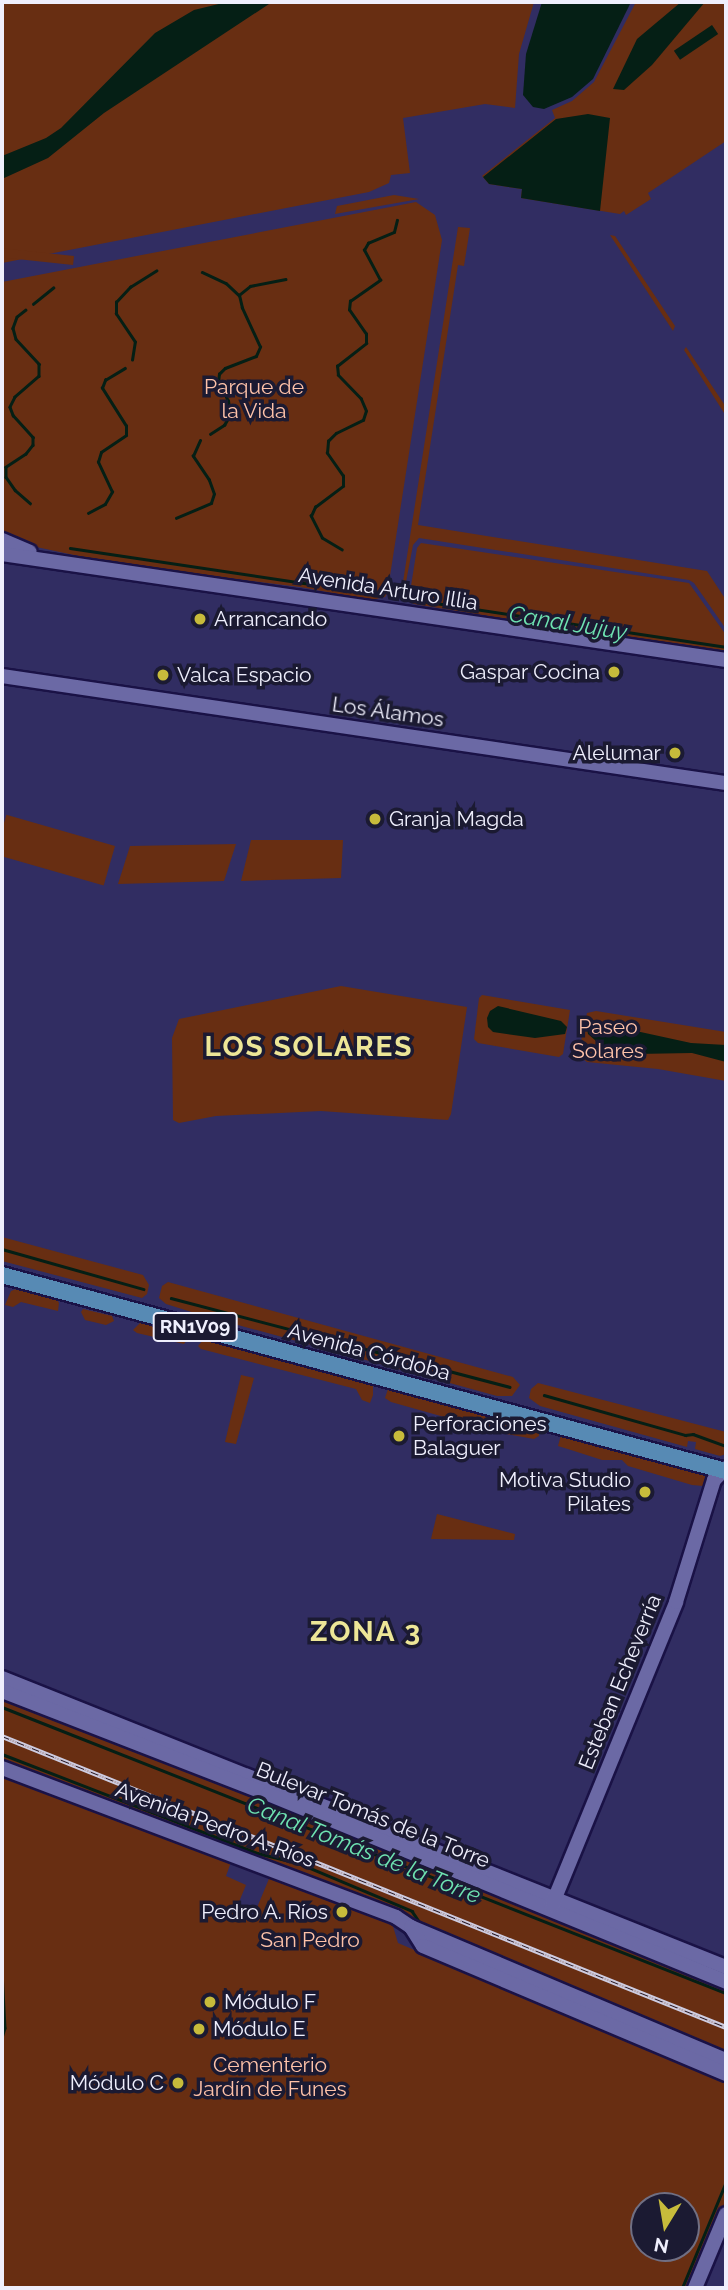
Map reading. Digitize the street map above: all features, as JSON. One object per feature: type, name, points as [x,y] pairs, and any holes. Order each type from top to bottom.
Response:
[{"type":"main road","name":"Avenida Córdoba","points":[[2,1275],[726,1469]]},
{"type":"street","name":"Avenida Arturo Illia","points":[[2,540],[45,558]]},
{"type":"street","name":"Avenida Arturo Illia","points":[[2,554],[45,558],[726,660]]},
{"type":"street","name":"Los Álamos","points":[[2,676],[726,783]]},
{"type":"street","name":"Esteban Echeverría","points":[[552,1903],[676,1602],[714,1480],[726,1469]]},
{"type":"street","name":"Bulevar Tomás de la Torre","points":[[2,1678],[552,1903],[726,1982]]},
{"type":"street","name":"Bulevar Tomás de la Torre","points":[[2,1691],[552,1903],[726,1967]]},
{"type":"street","name":"Avenida Pedro A. Ríos","points":[[2,1768],[396,1917],[411,1927],[423,1946],[461,1955],[726,2060]]},
{"type":"street","name":"Avenida Pedro A. Ríos","points":[[461,1955],[726,2074]]},
{"type":"street","points":[[695,2288],[726,2214]]},
{"type":"green space","points":[[2,2],[534,2],[519,54],[515,108],[485,104],[403,118],[410,173],[391,175],[389,183],[369,192],[2,263]]},
{"type":"green space","points":[[636,2],[726,2],[726,141],[648,193],[651,199],[626,215],[624,211],[620,214],[521,198],[522,189],[489,184],[482,176],[555,118],[552,110],[572,101],[594,82]]},
{"type":"green space","points":[[394,195],[419,199],[335,214],[337,206]]},
{"type":"green space","name":"Parque de la Vida","points":[[416,202],[435,215],[442,240],[390,576],[389,584],[392,585],[385,597],[371,600],[300,587],[121,565],[27,545],[2,535],[2,282]]},
{"type":"green space","points":[[458,227],[470,228],[464,266],[458,265],[418,525],[707,571],[726,600],[726,629],[694,583],[689,580],[419,538],[413,545],[406,582],[403,582]]},
{"type":"green space","points":[[610,235],[615,236],[675,326],[673,331]]},
{"type":"green space","points":[[2,248],[74,256],[73,265],[2,257]]},
{"type":"green space","points":[[686,347],[726,407],[726,416],[684,350]]},
{"type":"green space","points":[[421,543],[689,583],[726,635],[726,654],[414,604],[408,601],[404,587],[411,586],[417,548]]},
{"type":"green space","points":[[6,815],[115,846],[104,885],[2,856],[2,830]]},
{"type":"green space","points":[[251,840],[343,840],[341,878],[241,881]]},
{"type":"green space","points":[[236,844],[224,881],[118,884],[130,846]]},
{"type":"green space","points":[[341,986],[467,1007],[448,1120],[321,1111],[216,1116],[179,1123],[173,1120],[172,1038],[179,1019]]},
{"type":"green space","name":"Paseo Solares","points":[[482,995],[570,1010],[563,1054],[559,1057],[478,1043],[474,1039],[479,998]]},
{"type":"green space","name":"Paseo Solares","points":[[596,1011],[726,1032],[726,1081],[658,1069],[587,1062],[578,1055],[587,1013]]},
{"type":"green space","points":[[2,1237],[143,1275],[149,1285],[147,1294],[142,1298],[2,1261]]},
{"type":"green space","points":[[168,1282],[513,1377],[520,1385],[512,1396],[497,1396],[198,1314],[166,1304],[159,1298],[162,1286]]},
{"type":"green space","points":[[19,1288],[56,1298],[59,1303],[58,1311],[21,1302],[13,1307],[5,1305],[11,1291]]},
{"type":"green space","points":[[83,1309],[112,1316],[114,1321],[106,1325],[85,1320],[81,1312]]},
{"type":"green space","points":[[142,1321],[178,1331],[187,1340],[184,1344],[137,1333],[133,1330]]},
{"type":"green space","points":[[204,1339],[368,1382],[373,1386],[373,1395],[370,1403],[362,1400],[356,1389],[201,1349],[198,1346]]},
{"type":"green space","points":[[241,1375],[254,1378],[236,1444],[225,1442]]},
{"type":"green space","points":[[538,1383],[726,1432],[726,1454],[720,1456],[695,1449],[696,1442],[688,1441],[687,1447],[540,1406],[529,1398],[531,1389]]},
{"type":"green space","points":[[388,1389],[531,1426],[539,1432],[539,1436],[534,1439],[501,1433],[391,1402],[385,1398]]},
{"type":"green space","points":[[561,1435],[696,1472],[705,1475],[707,1481],[703,1486],[692,1485],[628,1466],[622,1460],[602,1460],[558,1446]]},
{"type":"green space","points":[[437,1514],[515,1534],[514,1540],[431,1539]]},
{"type":"green space","points":[[2,1691],[726,1982],[726,2214],[695,2288],[2,2288],[2,1775],[231,1862],[226,1876],[246,1885],[234,1914],[251,1922],[271,1874],[392,1923],[398,1943],[426,1955],[411,1927],[2,1768]]},
{"type":"shaded area","points":[[227,2],[272,2],[104,113],[48,158],[2,179],[2,156],[46,138],[61,128],[155,33],[194,10]]},
{"type":"shaded area","points":[[542,2],[631,2],[593,79],[572,97],[544,109],[533,107],[523,95],[526,54]]},
{"type":"shaded area","points":[[681,2],[705,2],[652,65],[624,90],[613,89],[637,39]]},
{"type":"shaded area","points":[[712,25],[718,34],[680,60],[674,51]]},
{"type":"shaded area","points":[[588,114],[610,118],[600,211],[521,198],[522,189],[489,184],[483,177],[556,119]]},
{"type":"shaded area","points":[[498,1006],[561,1021],[567,1027],[565,1034],[535,1038],[493,1032],[488,1027],[487,1018],[490,1011]]},
{"type":"shaded area","points":[[613,1026],[691,1043],[726,1045],[726,1062],[692,1053],[636,1054],[604,1048],[588,1034],[587,1029]]},
{"type":"waterway","points":[[342,550],[322,538],[311,516],[315,507],[343,486],[343,476],[327,453],[328,441],[336,433],[363,420],[366,411],[361,399],[338,375],[337,366],[366,343],[366,334],[349,310],[350,301],[380,280],[364,250],[368,243],[394,232],[397,220]]},
{"type":"waterway","points":[[132,360],[135,342],[116,314],[116,302],[130,287],[156,271]]},
{"type":"waterway","points":[[202,272],[226,283],[239,295]]},
{"type":"waterway","points":[[210,434],[224,425],[230,415],[228,401],[218,382],[219,374],[225,368],[256,356],[260,347],[239,295],[250,286],[285,279]]},
{"type":"waterway","points":[[33,304],[53,288]]},
{"type":"waterway","points":[[26,310],[17,317],[13,328],[16,339],[39,364],[39,376],[15,397],[10,407],[13,415],[33,437],[33,445],[26,454],[6,467],[6,477],[15,490],[30,503]]},
{"type":"waterway","points":[[88,513],[105,504],[112,492],[98,462],[101,452],[126,435],[126,426],[102,388],[105,380],[125,368]]},
{"type":"waterway","points":[[176,518],[211,503],[214,494],[209,480],[193,456],[200,440]]},
{"type":"waterway","name":"Canal Jujuy","points":[[70,548],[318,585]]},
{"type":"waterway","name":"Canal Jujuy","points":[[330,587],[382,595]]},
{"type":"waterway","name":"Canal Jujuy","points":[[409,599],[726,647]]},
{"type":"waterway","points":[[2,1249],[143,1289]]},
{"type":"waterway","points":[[171,1298],[510,1387]]},
{"type":"waterway","points":[[544,1395],[685,1435],[693,1434],[726,1446]]},
{"type":"waterway","name":"Canal Tomás de la Torre","points":[[2,1707],[726,1993]]},
{"type":"waterway","points":[[2,1754],[257,1853],[298,1863],[412,1911],[420,1923]]},
{"type":"waterway","points":[[477,1947],[726,2052]]},
{"type":"waterway","points":[[2,1971],[5,2028],[2,2038]]},
{"type":"waterway","points":[[682,2288],[726,2182]]},
{"type":"railway","points":[[2,1736],[726,2027]]},
{"type":"place","name":"Arrancando","points":[[200,619]]},
{"type":"place","name":"Gaspar Cocina","points":[[614,672]]},
{"type":"place","name":"Valca Espacio","points":[[163,675]]},
{"type":"place","name":"Alelumar","points":[[675,753]]},
{"type":"place","name":"Granja Magda","points":[[375,819]]},
{"type":"place","name":"Perforaciones Balaguer","points":[[399,1436]]},
{"type":"place","name":"Motiva Studio Pilates","points":[[645,1492]]},
{"type":"place","name":"Pedro A. Ríos","points":[[342,1912]]},
{"type":"place","name":"Módulo F","points":[[210,2002]]},
{"type":"place","name":"Módulo E","points":[[199,2029]]},
{"type":"place","name":"Módulo C","points":[[178,2083]]},
{"type":"district","name":"LOS SOLARES","points":[[309,1047]]},
{"type":"district","name":"ZONA 3","points":[[366,1632]]},
{"type":"park label","name":"San Pedro","points":[[310,1940]]},
{"type":"park label","name":"Cementerio Jardín de Funes","points":[[270,2077]]}]
